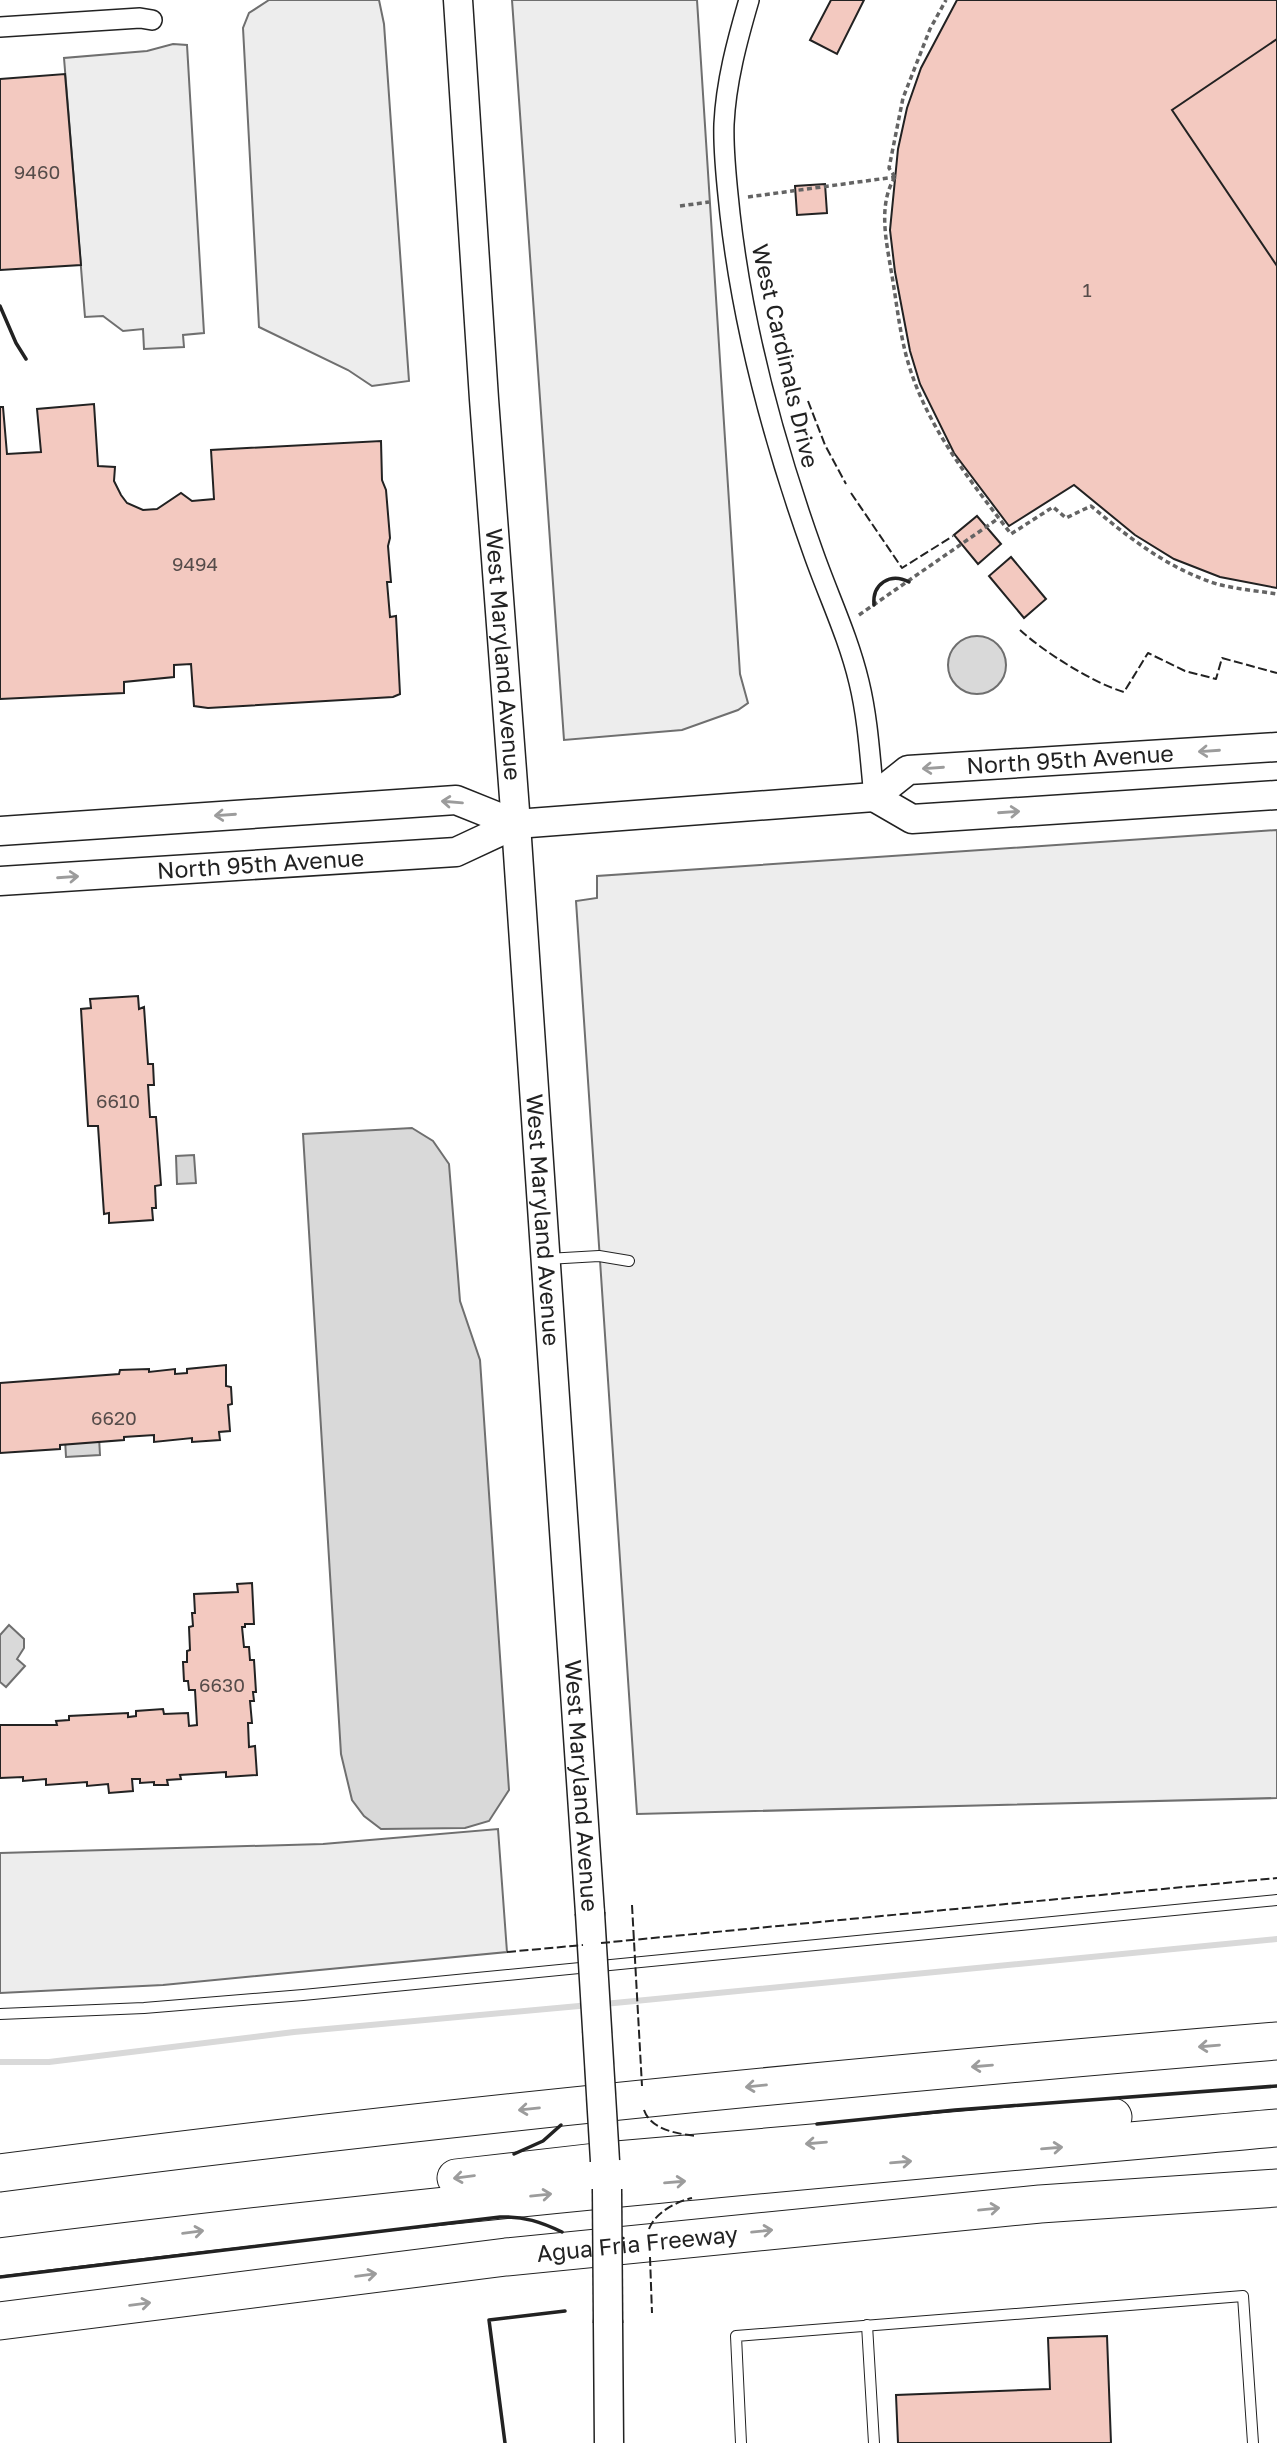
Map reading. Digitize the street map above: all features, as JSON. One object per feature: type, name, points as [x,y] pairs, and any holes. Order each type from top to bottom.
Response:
[{"type":"highway","points":[[0,2173],[523,2110],[762,2085],[1277,2041]]},
{"type":"highway","points":[[0,2231],[100,2231],[301,2220],[606,2175],[958,2143],[1277,2105]]},
{"type":"highway","points":[[958,2143],[1277,2128]]},
{"type":"highway","points":[[0,2158],[155,2153]]},
{"type":"highway","name":"Agua Fria Freeway","points":[[0,2321],[533,2254],[1040,2204],[1277,2188]]},
{"type":"highway","points":[[0,2257],[100,2231]]},
{"type":"highway","points":[[0,2338],[73,2313]]},
{"type":"main road","name":"West Maryland Avenue","points":[[458,0],[590,1913],[606,2175],[609,2443]]},
{"type":"main road","name":"North 95th Avenue","points":[[0,881],[456,852],[516,824],[874,797],[908,770],[1277,747]]},
{"type":"main road","name":"North 95th Avenue","points":[[874,797],[912,819],[1277,795]]},
{"type":"main road","name":"North 95th Avenue","points":[[0,831],[456,800],[516,824]]},
{"type":"street","name":"West Cardinals Drive","points":[[749,0],[737,40],[724,136],[735,252],[770,417],[813,554],[843,627],[859,683],[868,733],[874,797]]},
{"type":"street","points":[[0,27],[139,18],[152,20]]},
{"type":"lane","points":[[546,1259],[599,1256],[629,1261]]},
{"type":"lane","points":[[0,2014],[144,2008],[276,1997],[1277,1900]]},
{"type":"lane","points":[[741,2443],[736,2336],[1242,2296],[1253,2443]]},
{"type":"lane","points":[[867,2325],[874,2443]]},
{"type":"path","points":[[895,177],[889,168],[902,98],[930,30],[946,0]]},
{"type":"path","points":[[680,206],[895,177]]},
{"type":"path","points":[[895,177],[888,187],[884,229],[906,354],[917,388],[950,453],[1011,534],[1053,507],[1066,518],[1091,506],[1135,543],[1173,565],[1217,584],[1277,594]]},
{"type":"path","points":[[843,627],[999,518]]},
{"type":"shaded area","points":[[269,0],[379,0],[384,24],[409,381],[372,386],[348,370],[259,327],[243,28],[249,13]]},
{"type":"shaded area","points":[[512,0],[697,0],[740,674],[748,703],[738,710],[682,730],[564,740]]},
{"type":"shaded area","points":[[173,44],[187,45],[204,333],[183,335],[184,347],[144,349],[143,329],[123,331],[103,316],[85,317],[64,58],[147,51]]},
{"type":"shaded area","points":[[977,636],[988,638],[1001,649],[1006,665],[1004,676],[993,689],[977,694],[966,692],[953,681],[948,665],[950,654],[961,641]]},
{"type":"shaded area","points":[[1277,830],[1277,1798],[637,1814],[576,901],[597,898],[597,876]]},
{"type":"shaded area","points":[[412,1128],[433,1141],[449,1164],[460,1301],[480,1360],[509,1790],[489,1821],[465,1828],[381,1829],[364,1816],[352,1800],[341,1754],[303,1134]]},
{"type":"shaded area","points":[[194,1155],[196,1183],[177,1184],[176,1156]]},
{"type":"shaded area","points":[[99,1437],[100,1455],[66,1457],[65,1439]]},
{"type":"shaded area","points":[[9,1625],[24,1639],[24,1648],[17,1659],[25,1666],[6,1687],[0,1682],[0,1635]]},
{"type":"shaded area","points":[[498,1829],[507,1952],[163,1985],[0,1993],[0,1853],[323,1844]]},
{"type":"building","points":[[831,0],[864,0],[837,54],[810,40]]},
{"type":"building","points":[[957,0],[1277,0],[1277,588],[1220,577],[1174,559],[1135,535],[1074,485],[1009,526],[954,453],[920,384],[910,351],[890,230],[898,149],[907,108],[921,68]]},
{"type":"building","points":[[1277,39],[1277,266],[1172,110]]},
{"type":"building","points":[[65,74],[81,265],[0,270],[0,79]]},
{"type":"building","points":[[825,184],[827,213],[797,215],[795,186]]},
{"type":"building","points":[[94,404],[98,466],[115,467],[114,481],[121,495],[127,503],[143,510],[157,509],[181,493],[192,501],[214,499],[211,450],[381,441],[382,480],[386,490],[390,538],[388,546],[391,582],[387,582],[390,617],[396,616],[400,694],[393,697],[208,708],[194,706],[191,664],[174,665],[174,677],[124,682],[124,693],[0,699],[0,407],[3,407],[7,454],[41,452],[37,409]]},
{"type":"building","points":[[977,516],[1001,544],[978,564],[954,535]]},
{"type":"building","points":[[1011,557],[1046,599],[1024,618],[989,576]]},
{"type":"building","points":[[138,996],[139,1009],[144,1007],[148,1064],[153,1064],[154,1085],[148,1085],[150,1117],[156,1117],[161,1185],[155,1186],[156,1208],[152,1208],[153,1220],[109,1223],[109,1213],[104,1214],[98,1126],[88,1126],[81,1009],[91,1008],[90,999]]},
{"type":"building","points":[[226,1365],[226,1386],[231,1387],[232,1404],[228,1405],[230,1431],[219,1432],[220,1440],[192,1442],[192,1438],[154,1442],[154,1435],[60,1445],[60,1449],[0,1453],[0,1383],[119,1374],[120,1370],[149,1369],[149,1372],[175,1369],[175,1374],[187,1373],[187,1369]]},
{"type":"building","points":[[252,1583],[254,1624],[245,1624],[245,1627],[242,1627],[244,1647],[249,1647],[250,1660],[254,1660],[256,1692],[253,1692],[254,1701],[250,1701],[252,1723],[248,1723],[249,1747],[255,1746],[257,1775],[226,1777],[226,1772],[180,1775],[181,1779],[167,1780],[168,1785],[140,1783],[140,1779],[132,1779],[133,1791],[109,1793],[108,1784],[87,1786],[87,1782],[46,1785],[46,1779],[23,1781],[23,1777],[0,1778],[0,1725],[57,1725],[56,1721],[69,1720],[69,1716],[128,1713],[128,1717],[136,1716],[136,1711],[163,1709],[164,1714],[188,1713],[189,1726],[197,1725],[195,1690],[189,1690],[188,1681],[184,1681],[183,1662],[187,1662],[187,1651],[190,1650],[189,1627],[193,1626],[192,1613],[195,1613],[194,1594],[238,1592],[237,1584]]},
{"type":"building","points":[[1107,2336],[1111,2443],[898,2443],[896,2395],[1050,2389],[1048,2338]]},
{"type":"waterway","points":[[604,2004],[1277,1939]]},
{"type":"waterway","points":[[0,2062],[49,2062],[294,2032],[590,2005]]},
{"type":"fence","points":[[808,401],[825,445],[846,484]]},
{"type":"fence","points":[[851,493],[902,568],[953,536]]},
{"type":"fence","points":[[1020,630],[1069,666],[1124,692],[1148,653],[1185,671],[1216,679],[1222,658],[1277,673]]},
{"type":"fence","points":[[601,1943],[1277,1878]]},
{"type":"fence","points":[[632,1905],[642,2086]]},
{"type":"fence","points":[[507,1952],[583,1945]]},
{"type":"fence","points":[[644,2110],[659,2126],[697,2136]]},
{"type":"fence","points":[[649,2229],[666,2209],[692,2198]]},
{"type":"fence","points":[[650,2257],[652,2313]]},
{"type":"wall","points":[[0,306],[26,359]]},
{"type":"wall","points":[[874,605],[876,591],[884,582],[895,578],[909,582]]},
{"type":"wall","points":[[817,2124],[955,2110],[1277,2086]]},
{"type":"wall","points":[[514,2154],[543,2141],[561,2125]]},
{"type":"wall","points":[[0,2277],[500,2217],[532,2220],[562,2232]]},
{"type":"wall","points":[[505,2443],[489,2320],[565,2311]]}]
